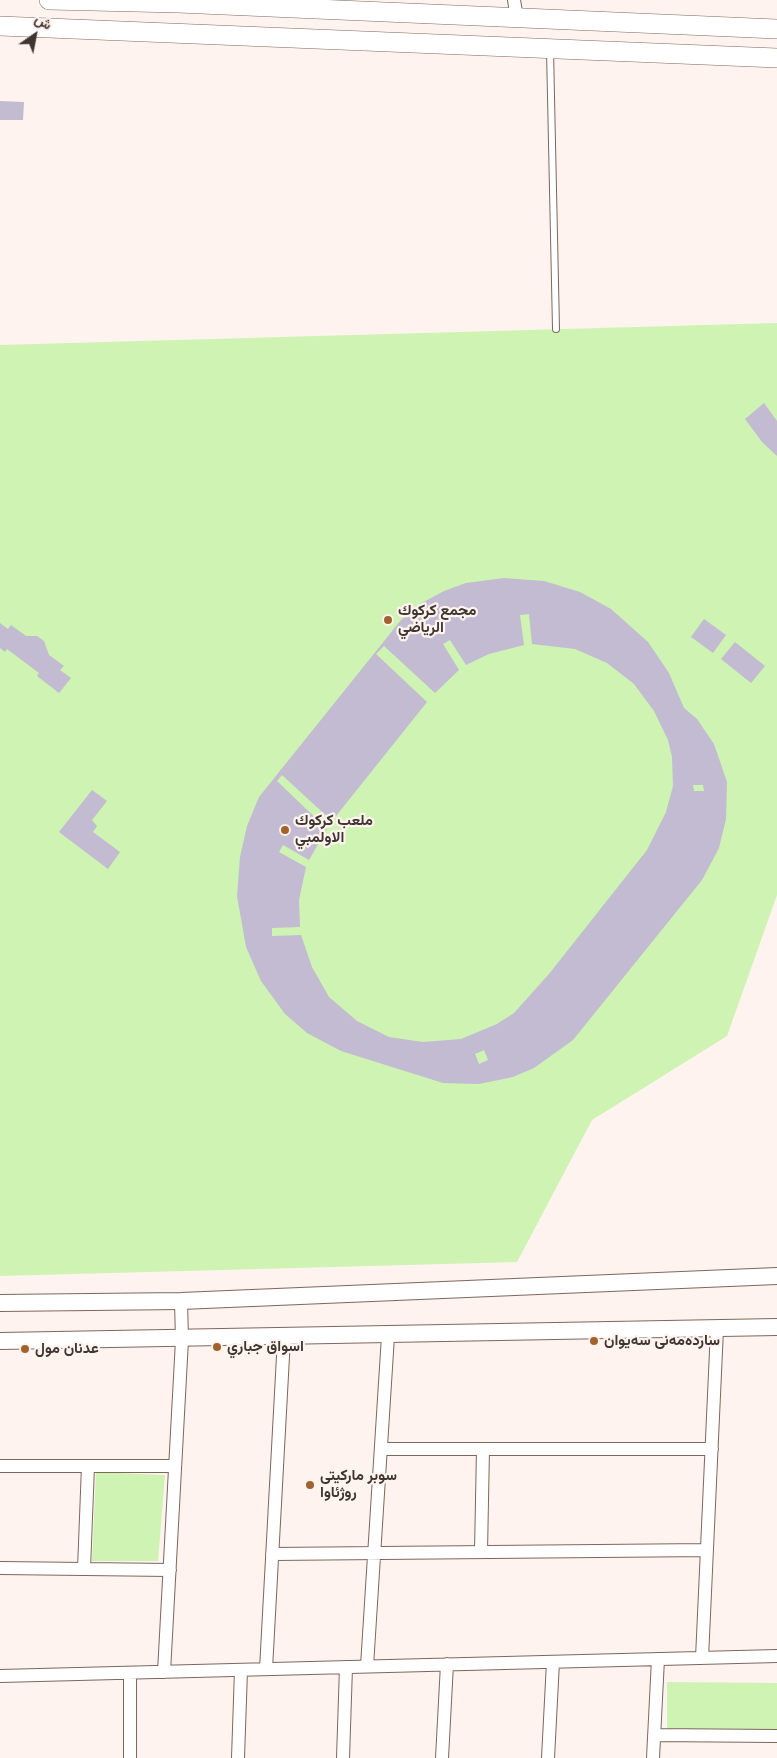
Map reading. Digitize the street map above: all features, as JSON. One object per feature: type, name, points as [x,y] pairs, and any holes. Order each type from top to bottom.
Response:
[{"type":"main road","points":[[49,0],[516,9],[776,28]]},
{"type":"main road","points":[[0,26],[777,58]]},
{"type":"street","points":[[0,1303],[181,1301],[777,1276]]},
{"type":"street","points":[[164,1672],[182,1340],[181,1301]]},
{"type":"street","points":[[0,1342],[182,1340],[777,1327]]},
{"type":"street","points":[[702,1658],[717,1329]]},
{"type":"street","points":[[367,1666],[388,1336]]},
{"type":"street","points":[[266,1669],[284,1338]]},
{"type":"street","points":[[381,1449],[712,1449]]},
{"type":"street","points":[[481,1552],[483,1449]]},
{"type":"street","points":[[0,1466],[175,1466]]},
{"type":"street","points":[[84,1569],[88,1466]]},
{"type":"street","points":[[272,1554],[707,1550]]},
{"type":"street","points":[[0,1568],[170,1570]]},
{"type":"street","points":[[0,1676],[777,1656]]},
{"type":"street","points":[[653,1758],[658,1659]]},
{"type":"street","points":[[548,1758],[553,1662]]},
{"type":"street","points":[[442,1758],[447,1664]]},
{"type":"street","points":[[343,1758],[346,1667]]},
{"type":"street","points":[[238,1758],[241,1670]]},
{"type":"street","points":[[130,1673],[130,1758]]},
{"type":"street","points":[[654,1735],[777,1736]]},
{"type":"lane","points":[[550,49],[556,329]]},
{"type":"green space","name":"مجمع كركوك الرياضي","points":[[777,323],[777,895],[727,1036],[592,1120],[517,1262],[0,1276],[0,345]]},
{"type":"green space","points":[[96,1472],[165,1475],[158,1561],[92,1561]]},
{"type":"green space","points":[[667,1682],[777,1683],[777,1734],[667,1733]]},
{"type":"building","points":[[0,101],[24,102],[23,120],[0,120]]},
{"type":"building","points":[[764,403],[777,421],[777,456],[762,442],[745,419]]},
{"type":"building","name":"ملعب كركوك الاولمبي","points":[[504,578],[544,581],[580,592],[611,609],[648,642],[669,673],[684,708],[697,719],[714,744],[727,782],[726,819],[719,848],[702,880],[573,1040],[534,1068],[513,1077],[479,1084],[443,1083],[341,1051],[307,1033],[285,1014],[261,981],[246,947],[237,896],[240,857],[247,826],[259,797],[401,620],[420,604],[444,591],[466,583]],"holes":[[[529,614],[532,644],[575,649],[607,663],[634,684],[654,711],[668,740],[672,757],[673,786],[666,812],[647,850],[549,974],[514,1013],[497,1024],[461,1039],[423,1042],[389,1037],[357,1021],[329,997],[312,967],[301,935],[272,936],[272,928],[300,927],[299,900],[306,867],[279,852],[283,845],[309,860],[327,829],[277,781],[282,775],[332,821],[427,702],[376,654],[384,646],[435,693],[459,670],[443,644],[450,640],[466,665],[489,654],[524,645],[520,615]],[[693,785],[703,785],[704,791],[694,791]],[[484,1050],[488,1060],[479,1064],[475,1054]]]},
{"type":"building","points":[[704,619],[726,635],[713,653],[691,637]]},
{"type":"building","points":[[0,623],[8,629],[11,625],[26,636],[37,636],[44,641],[49,655],[64,666],[60,670],[71,678],[59,693],[37,676],[39,673],[7,649],[5,652],[0,648]]},
{"type":"building","points":[[735,642],[765,666],[751,683],[721,659]]},
{"type":"building","points":[[92,790],[107,801],[92,820],[97,826],[93,832],[120,852],[108,869],[59,832]]},
{"type":"place","name":"مجمع كركوك الرياضي","points":[[388,620]]},
{"type":"place","name":"ملعب كركوك الاولمبي","points":[[285,830]]},
{"type":"place","name":"ساردەمەنی سەیوان","points":[[594,1341]]},
{"type":"place","name":"اسواق جباري","points":[[217,1347]]},
{"type":"place","name":"عدنان مول","points":[[25,1349]]},
{"type":"place","name":"سوبر ماركيتى روژئاوا","points":[[310,1485]]}]
